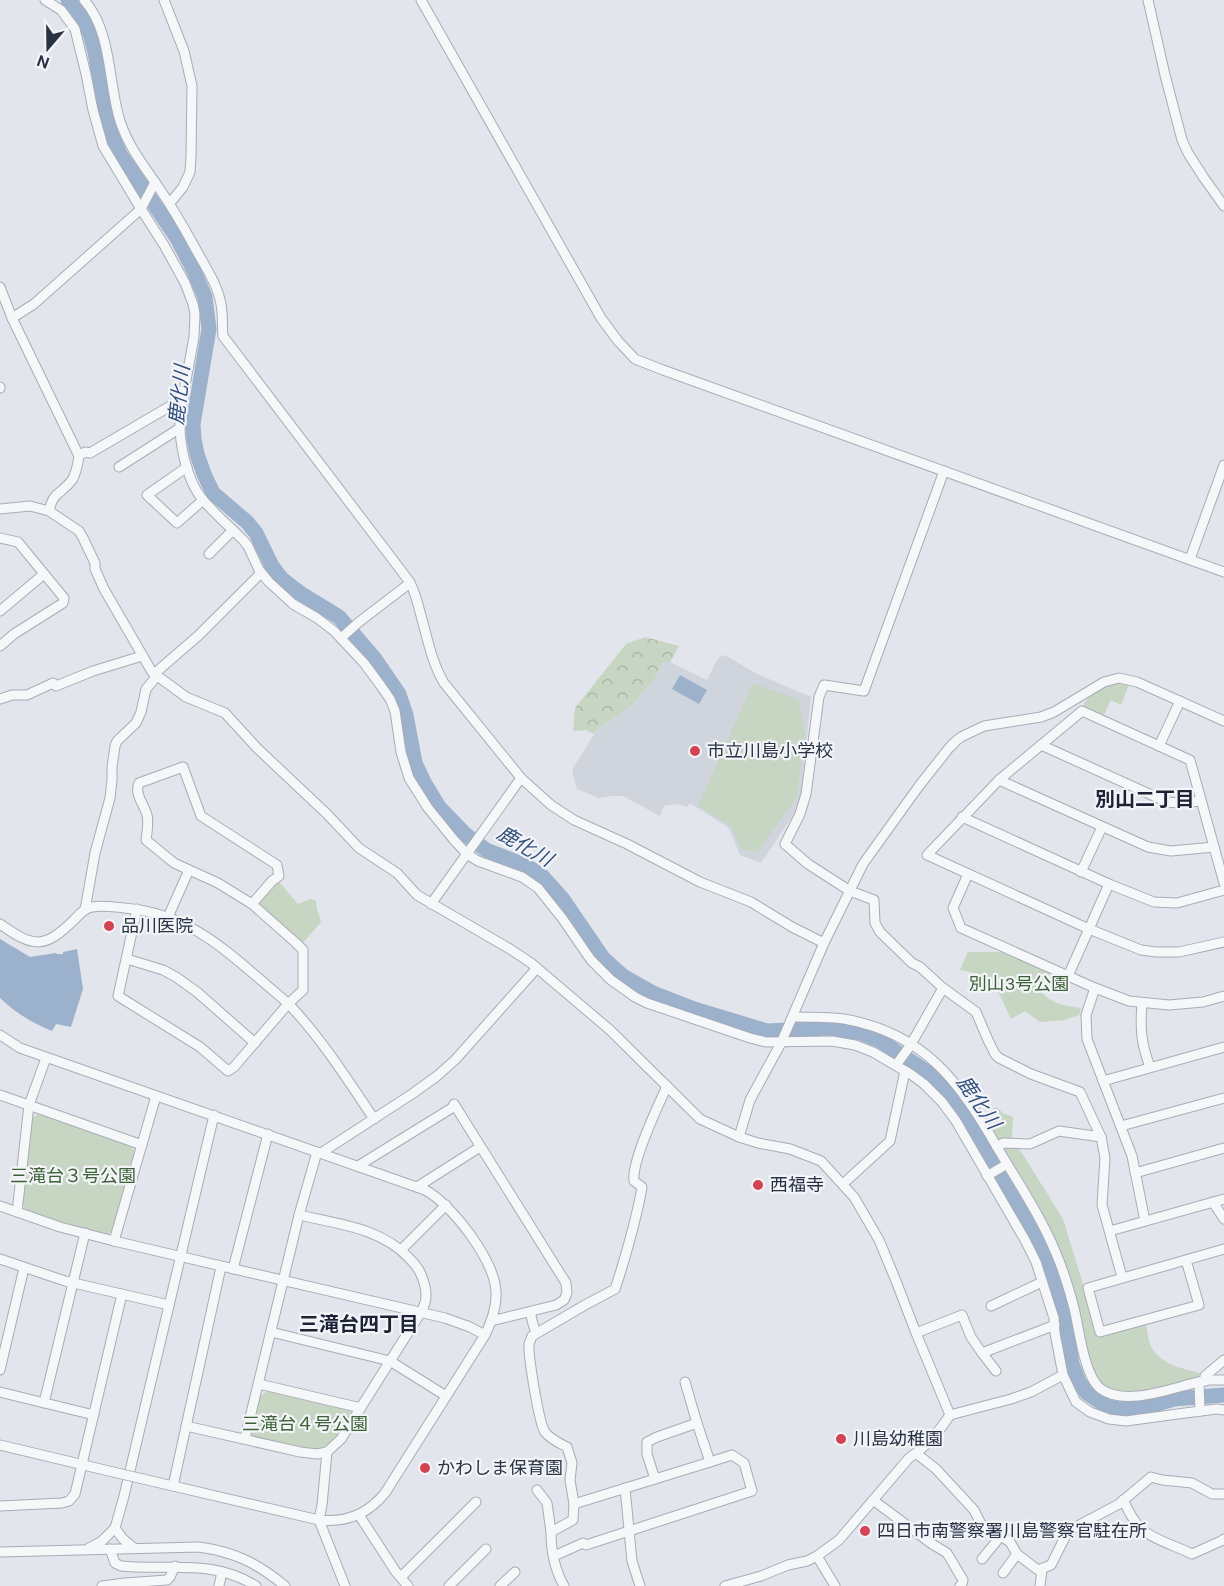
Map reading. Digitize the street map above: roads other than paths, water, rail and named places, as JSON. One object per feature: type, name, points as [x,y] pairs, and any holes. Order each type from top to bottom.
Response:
[{"type":"street","points":[[45,0],[61,10],[75,29],[103,146],[180,273],[193,304],[194,338],[180,428],[187,467],[196,489],[203,500],[248,546],[261,573],[292,604],[342,637],[364,663],[390,699],[396,716],[405,766],[414,788],[428,808],[467,854],[488,865],[522,877],[538,888],[604,975],[635,998],[739,1035],[766,1042],[832,1041],[855,1045],[900,1067],[924,1084],[942,1102],[956,1121],[1025,1240],[1051,1306],[1064,1375],[1076,1402],[1090,1412],[1109,1419],[1126,1421],[1200,1409],[1224,1410]]},
{"type":"street","points":[[84,0],[98,22],[108,57],[120,120],[132,149],[170,203],[208,272],[221,305],[223,336],[410,583],[437,671],[444,683],[521,778],[551,805],[574,820],[627,844],[700,882],[751,902],[824,943]]},
{"type":"street","points":[[164,0],[184,51],[192,86],[190,172],[183,187],[170,203]]},
{"type":"street","points":[[421,0],[601,318],[635,359],[1224,572]]},
{"type":"street","points":[[1148,0],[1182,140],[1188,153],[1224,206]]},
{"type":"street","points":[[12,318],[34,304],[141,209],[155,184]]},
{"type":"street","points":[[0,287],[12,318],[79,456],[73,479],[53,497],[49,511]]},
{"type":"street","points":[[79,456],[85,452],[90,453],[184,398]]},
{"type":"street","points":[[119,467],[180,428]]},
{"type":"street","points":[[1190,559],[1224,465]]},
{"type":"street","points":[[187,467],[147,495],[177,523],[203,500]]},
{"type":"street","points":[[944,471],[864,691],[824,685],[819,697],[806,794],[801,814],[785,844],[808,864],[850,891],[874,900],[875,923],[880,932],[912,963],[976,1012],[999,1058],[1031,1074],[1080,1092],[1101,1137],[1105,1158],[1102,1205],[1122,1277]]},
{"type":"street","points":[[0,509],[30,506],[49,511],[79,531],[104,590],[155,675],[186,697],[225,713],[257,748],[327,814],[359,848],[397,873],[414,893],[510,949],[537,968],[610,1030],[700,1119],[739,1137],[790,1149],[821,1161],[861,1207],[879,1240],[950,1415]]},
{"type":"street","points":[[209,554],[234,530]]},
{"type":"street","points":[[0,538],[18,542],[64,598],[63,603],[1,642]]},
{"type":"street","points":[[85,909],[97,842],[110,798],[117,741],[136,723],[146,689],[155,675],[261,573]]},
{"type":"street","points":[[0,611],[44,574]]},
{"type":"street","points":[[342,637],[410,583]]},
{"type":"street","points":[[0,699],[27,694],[53,683],[56,686],[93,671],[142,656]]},
{"type":"street","points":[[739,1137],[750,1100],[782,1041],[824,943],[863,864],[919,786],[949,748],[961,737],[984,726],[1041,717],[1054,712],[1104,682],[1119,678],[1137,682],[1224,722]]},
{"type":"street","points":[[1159,746],[1180,701]]},
{"type":"street","points":[[1224,883],[1190,760],[1082,711],[999,780],[927,855],[1133,948],[1150,952],[1179,952],[1224,942]]},
{"type":"street","points":[[1041,745],[1167,802],[1179,804],[1202,801]]},
{"type":"street","points":[[137,909],[118,996],[200,1047],[228,1071],[303,990],[303,950],[252,904],[218,884],[174,863],[146,840],[148,817],[137,791],[139,783],[183,767],[201,816],[277,865],[279,876],[252,904]]},
{"type":"street","points":[[432,904],[521,778]]},
{"type":"street","points":[[999,780],[1148,847],[1164,850],[1214,847]]},
{"type":"street","points":[[963,818],[1140,898],[1163,903],[1185,902],[1224,891]]},
{"type":"street","points":[[1082,872],[1102,827]]},
{"type":"street","points":[[168,917],[189,870]]},
{"type":"street","points":[[968,874],[953,908],[961,928],[1117,997],[1142,1003],[1169,1005],[1203,1002],[1224,996]]},
{"type":"street","points":[[1068,976],[1109,884]]},
{"type":"street","points":[[0,924],[27,940],[41,942],[54,938],[85,909],[105,906],[137,909],[168,917],[190,927],[213,940],[288,1004],[321,1041],[374,1119]]},
{"type":"street","points":[[127,959],[176,976],[255,1043]]},
{"type":"street","points":[[245,1438],[299,1215],[319,1152],[374,1119],[437,1076],[455,1060],[537,968]]},
{"type":"street","points":[[843,1184],[890,1141],[900,1067],[943,988]]},
{"type":"street","points":[[1095,988],[1086,1015],[1089,1047],[1132,1156],[1145,1221]]},
{"type":"street","points":[[1142,1003],[1141,1039],[1150,1067]]},
{"type":"street","points":[[792,1018],[842,1019],[873,1026],[897,1035],[934,1062],[957,1084],[975,1108],[1055,1250],[1064,1274],[1082,1348],[1093,1382],[1100,1389],[1110,1394],[1126,1397],[1149,1395],[1201,1382],[1224,1380]]},
{"type":"street","points":[[0,1035],[20,1048],[46,1058],[268,1134],[435,1195],[458,1219],[485,1258],[492,1272],[496,1293],[494,1312],[485,1335],[385,1493],[374,1505],[359,1515],[343,1520],[319,1520],[0,1445]]},
{"type":"street","points":[[1103,1081],[1224,1047]]},
{"type":"street","points":[[17,1212],[29,1105],[46,1058]]},
{"type":"street","points":[[551,1532],[573,1520],[574,1504],[570,1480],[572,1463],[567,1448],[543,1430],[529,1345],[532,1336],[615,1289],[626,1259],[639,1207],[642,1187],[634,1181],[633,1177],[636,1161],[667,1086]]},
{"type":"street","points":[[0,1095],[142,1145]]},
{"type":"street","points":[[114,1241],[156,1096]]},
{"type":"street","points":[[1121,1126],[1224,1098]]},
{"type":"street","points":[[358,1166],[454,1105],[566,1283],[567,1293],[561,1303],[491,1321]]},
{"type":"street","points":[[84,1550],[102,1541],[118,1522],[214,1115]]},
{"type":"street","points":[[998,1147],[1003,1143],[1030,1144],[1059,1131],[1101,1137]]},
{"type":"street","points":[[233,1269],[268,1134]]},
{"type":"street","points":[[417,1187],[480,1147]]},
{"type":"street","points":[[1136,1173],[1224,1148]]},
{"type":"street","points":[[988,1175],[1007,1164]]},
{"type":"street","points":[[1110,1231],[1224,1199]]},
{"type":"street","points":[[1213,1202],[1224,1219]]},
{"type":"street","points":[[402,1250],[446,1205]]},
{"type":"street","points":[[0,1206],[114,1241],[445,1318],[485,1335]]},
{"type":"street","points":[[186,1426],[309,1454],[327,1452],[341,1439],[426,1304],[427,1290],[420,1271],[402,1250],[379,1236],[299,1215]]},
{"type":"street","points":[[44,1403],[86,1233]]},
{"type":"street","points":[[1186,1260],[1199,1305],[1100,1332],[1088,1288],[1224,1249]]},
{"type":"street","points":[[0,1259],[73,1282],[169,1305]]},
{"type":"street","points":[[173,1486],[221,1267]]},
{"type":"street","points":[[0,1370],[24,1268]]},
{"type":"street","points":[[991,1306],[1042,1282]]},
{"type":"street","points":[[0,1506],[62,1503],[69,1501],[75,1494],[123,1294]]},
{"type":"street","points":[[530,1312],[532,1324],[537,1333]]},
{"type":"street","points":[[915,1333],[962,1316],[971,1337],[996,1371]]},
{"type":"street","points":[[982,1353],[1055,1325]]},
{"type":"street","points":[[271,1332],[390,1361],[446,1396]]},
{"type":"street","points":[[1200,1409],[1201,1382],[1224,1360]]},
{"type":"street","points":[[724,1586],[749,1582],[788,1565],[807,1561],[839,1540],[909,1458],[917,1454],[950,1415],[1031,1392],[1064,1375]]},
{"type":"street","points":[[685,1382],[710,1462]]},
{"type":"street","points":[[259,1384],[361,1408]]},
{"type":"street","points":[[0,1392],[94,1415]]},
{"type":"street","points":[[655,1479],[647,1454],[647,1442],[697,1423]]},
{"type":"street","points":[[327,1452],[319,1520],[345,1586]]},
{"type":"street","points":[[917,1454],[936,1469],[974,1510],[981,1524],[1010,1542],[1017,1554],[1038,1570],[1052,1562],[1068,1531],[1123,1500],[1151,1476],[1162,1480],[1192,1484],[1212,1494],[1224,1494]]},
{"type":"street","points":[[554,1556],[583,1543],[588,1545],[752,1491],[744,1463],[732,1455],[574,1504]]},
{"type":"street","points":[[625,1488],[632,1562],[640,1586]]},
{"type":"street","points":[[537,1490],[546,1503],[558,1576],[564,1586]]},
{"type":"street","points":[[873,1500],[947,1553],[963,1580],[960,1586]]},
{"type":"street","points":[[1123,1500],[1135,1523],[1149,1535],[1192,1554],[1224,1539]]},
{"type":"street","points":[[401,1577],[476,1502]]},
{"type":"street","points":[[359,1515],[396,1572],[408,1586]]},
{"type":"street","points":[[115,1528],[134,1548]]},
{"type":"street","points":[[982,1559],[1000,1537]]},
{"type":"street","points":[[0,1552],[199,1547],[225,1551],[257,1565],[285,1586]]},
{"type":"street","points":[[110,1549],[113,1560],[118,1565],[214,1569],[246,1580],[256,1586]]},
{"type":"street","points":[[449,1586],[486,1549]]},
{"type":"street","points":[[1003,1573],[1017,1554]]},
{"type":"street","points":[[817,1556],[835,1586]]},
{"type":"street","points":[[102,1586],[125,1582],[167,1580],[175,1566]]},
{"type":"street","points":[[1040,1586],[1042,1569]]},
{"type":"street","points":[[219,1586],[222,1572]]},
{"type":"street","points":[[500,1586],[515,1572]]},
{"type":"street","points":[[761,1576],[766,1586]]},
{"type":"water","points":[[680,675],[707,690],[699,704],[672,689]]},
{"type":"water","points":[[0,939],[30,957],[63,954],[63,952],[77,949],[83,989],[71,1027],[56,1024],[52,1031],[24,1017],[0,998]]},
{"type":"waterway","name":"鹿化川","points":[[68,0],[84,20],[90,34],[103,101],[112,136],[120,154],[177,238],[205,297],[209,329],[193,424],[197,454],[204,474],[213,493],[247,522],[256,533],[272,566],[282,579],[339,617],[375,659],[399,694],[406,715],[415,763],[439,807],[465,834],[486,850],[527,866],[543,877],[562,898],[603,958],[623,976],[653,993],[694,1009],[767,1031],[829,1028],[861,1033],[879,1040],[936,1078],[964,1110],[994,1167],[1040,1243],[1054,1277],[1064,1311],[1072,1364],[1079,1382],[1087,1393],[1108,1407],[1120,1409],[1143,1408],[1174,1399],[1224,1395]]},
{"type":"place","name":"市立川島小学校","points":[[695,751]]},
{"type":"place","name":"品川医院","points":[[109,926]]},
{"type":"place","name":"西福寺","points":[[758,1185]]},
{"type":"place","name":"川島幼稚園","points":[[841,1439]]},
{"type":"place","name":"かわしま保育園","points":[[425,1468]]},
{"type":"place","name":"四日市南警察署川島警察官駐在所","points":[[865,1531]]},
{"type":"district","name":"別山二丁目","points":[[1145,799]]},
{"type":"district","name":"三滝台四丁目","points":[[359,1324]]},
{"type":"park label","name":"別山3号公園","points":[[1019,984]]},
{"type":"park label","name":"三滝台３号公園","points":[[73,1176]]},
{"type":"park label","name":"三滝台４号公園","points":[[305,1424]]}]
